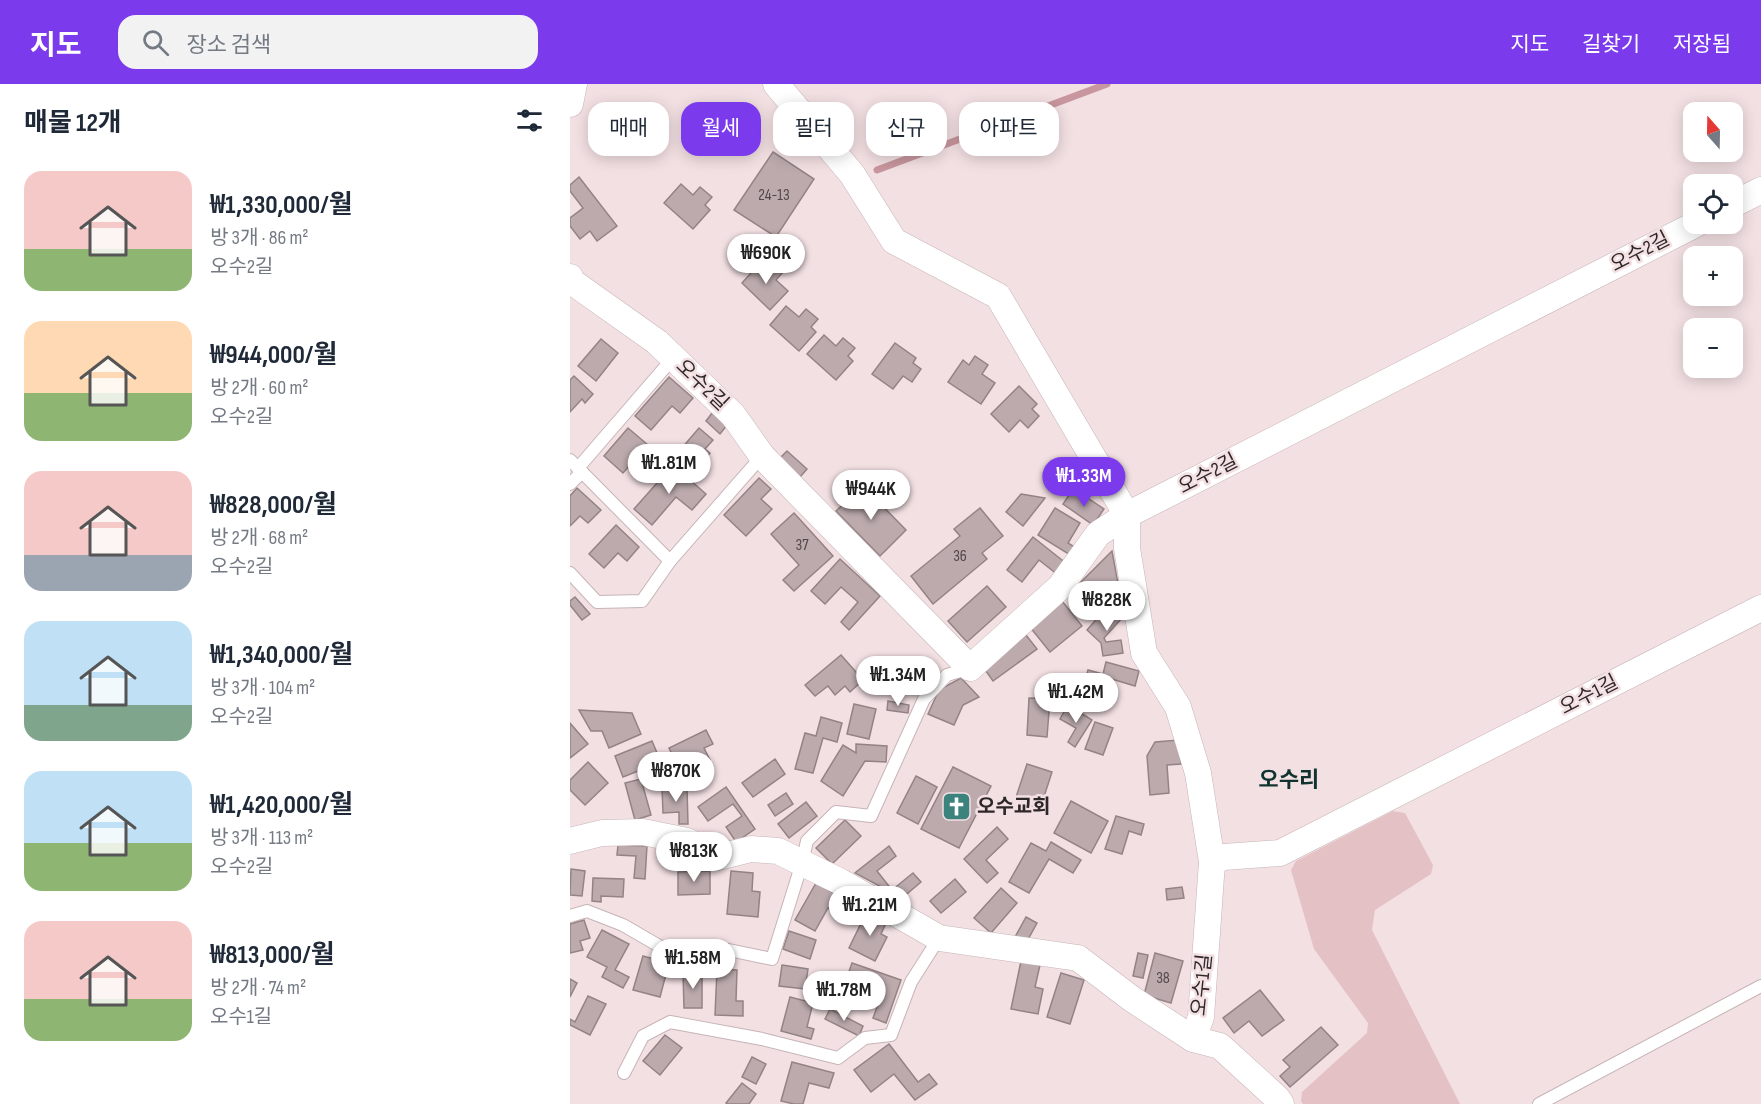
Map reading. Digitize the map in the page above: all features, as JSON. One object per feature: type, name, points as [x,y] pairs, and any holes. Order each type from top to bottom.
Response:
[{"type":"street","points":[[570,104],[574,84]]},
{"type":"street","points":[[776,84],[852,174],[894,241],[998,297],[1127,515],[1127,548],[1144,653],[1178,707],[1198,773],[1212,862]]},
{"type":"street","points":[[1743,199],[1761,190]]},
{"type":"street","name":"오수2길","points":[[570,277],[571,281],[657,342],[733,415],[762,456],[970,668],[1060,587],[1098,534],[1127,515],[1683,231]]},
{"type":"street","name":"오수1길","points":[[570,841],[602,833],[643,832],[687,841],[718,857],[751,849],[778,852],[841,882],[939,938],[1078,958],[1132,999],[1193,1039],[1202,1017],[1212,862],[1224,857],[1280,853],[1761,608]]},
{"type":"street","points":[[1193,1039],[1220,1046],[1281,1104]]},
{"type":"lane","points":[[570,484],[577,466],[673,358]]},
{"type":"lane","points":[[570,573],[597,602],[642,601],[670,561],[762,456]]},
{"type":"lane","points":[[577,466],[670,561]]},
{"type":"lane","points":[[570,916],[587,911],[623,925],[673,954],[724,950],[772,959],[807,842],[836,812],[871,816],[924,699],[947,675],[970,668]]},
{"type":"lane","points":[[624,1073],[642,1036],[670,1022],[762,1039],[838,1058],[865,1038],[891,1035],[911,982],[939,938]]},
{"type":"lane","points":[[1539,1104],[1761,986]]},
{"type":"shaded area","points":[[1393,811],[1405,813],[1433,865],[1431,874],[1375,910],[1372,930],[1460,1104],[1303,1104],[1302,1092],[1367,1033],[1368,1023],[1314,949],[1291,870],[1296,861]]},
{"type":"building","points":[[773,152],[773,156],[779,156],[814,179],[776,237],[734,210]]},
{"type":"building","points":[[579,177],[617,226],[597,241],[590,231],[580,239],[570,226],[570,218],[583,208],[570,191],[570,185]]},
{"type":"building","points":[[681,184],[693,195],[700,187],[712,197],[705,205],[710,210],[693,229],[664,203]]},
{"type":"building","points":[[772,261],[783,272],[776,280],[788,291],[770,310],[742,283],[759,264],[764,269]]},
{"type":"building","points":[[786,306],[799,317],[806,309],[818,319],[811,327],[816,332],[799,351],[770,325]]},
{"type":"building","points":[[824,335],[836,346],[843,338],[855,348],[848,356],[853,361],[836,380],[807,354]]},
{"type":"building","points":[[601,339],[618,353],[596,381],[578,366]]},
{"type":"building","points":[[895,343],[916,358],[913,363],[921,369],[912,382],[903,376],[893,389],[872,374]]},
{"type":"building","points":[[975,356],[988,365],[982,374],[995,383],[981,404],[948,382],[963,360],[969,365]]},
{"type":"building","points":[[574,376],[593,394],[585,403],[582,399],[570,412],[570,380]]},
{"type":"building","points":[[669,377],[693,398],[680,413],[672,406],[651,430],[635,416]]},
{"type":"building","points":[[1019,386],[1037,404],[1032,409],[1039,416],[1028,428],[1020,420],[1009,432],[991,414]]},
{"type":"building","points":[[712,413],[727,425],[720,434],[706,421]]},
{"type":"building","points":[[628,428],[648,445],[623,473],[604,456]]},
{"type":"building","points":[[699,428],[713,440],[705,449],[710,453],[703,462],[707,466],[699,476],[675,456]]},
{"type":"building","points":[[787,451],[807,469],[800,477],[780,458]]},
{"type":"building","points":[[673,465],[706,494],[692,510],[676,497],[652,525],[634,509]]},
{"type":"building","points":[[759,478],[771,489],[761,499],[772,509],[746,536],[724,515]]},
{"type":"building","points":[[863,486],[906,530],[880,556],[836,511]]},
{"type":"building","points":[[577,488],[601,510],[588,523],[580,516],[570,526],[570,496]]},
{"type":"building","points":[[1021,494],[1045,498],[1023,526],[1006,512]]},
{"type":"building","points":[[1069,495],[1083,495],[1104,509],[1093,525],[1063,504]]},
{"type":"building","points":[[980,508],[1003,536],[982,553],[987,559],[933,604],[911,576],[960,536],[954,529]]},
{"type":"building","points":[[1055,508],[1080,523],[1068,543],[1079,550],[1075,558],[1038,535]]},
{"type":"building","points":[[794,513],[833,556],[794,591],[783,580],[799,565],[771,534]]},
{"type":"building","points":[[616,525],[639,547],[627,561],[618,553],[604,568],[589,554]]},
{"type":"building","points":[[1033,537],[1067,564],[1058,575],[1039,560],[1022,582],[1007,570]]},
{"type":"building","points":[[1112,551],[1118,584],[1093,608],[1073,590]]},
{"type":"building","points":[[840,559],[880,596],[849,630],[841,622],[858,602],[841,587],[825,604],[811,591]]},
{"type":"building","points":[[987,586],[1006,607],[967,642],[948,621]]},
{"type":"building","points":[[575,597],[590,614],[582,620],[570,605],[570,601]]},
{"type":"building","points":[[1062,601],[1082,626],[1050,652],[1030,627]]},
{"type":"building","points":[[1108,606],[1122,618],[1104,638],[1106,642],[1121,640],[1123,653],[1103,656],[1101,643],[1087,630]]},
{"type":"building","points":[[1026,635],[1037,649],[993,681],[983,667]]},
{"type":"building","points":[[841,655],[863,680],[850,692],[845,686],[835,695],[828,686],[815,696],[805,685]]},
{"type":"building","points":[[1106,662],[1139,671],[1135,686],[1105,677],[1097,705],[1079,701],[1088,670],[1103,674]]},
{"type":"building","points":[[961,678],[979,697],[963,705],[954,725],[928,714],[939,690]]},
{"type":"building","points":[[1029,698],[1050,699],[1047,737],[1027,735]]},
{"type":"building","points":[[888,701],[909,705],[908,713],[887,710]]},
{"type":"building","points":[[854,704],[876,709],[869,739],[847,734]]},
{"type":"building","points":[[1068,705],[1092,720],[1075,747],[1068,742],[1076,728],[1060,719]]},
{"type":"building","points":[[579,710],[632,713],[641,734],[609,748],[602,731],[591,731]]},
{"type":"building","points":[[821,717],[842,723],[837,742],[823,738],[813,773],[795,769],[805,733],[816,736]]},
{"type":"building","points":[[1095,722],[1113,728],[1103,755],[1085,749]]},
{"type":"building","points":[[570,723],[588,744],[570,758]]},
{"type":"building","points":[[706,730],[713,744],[704,748],[710,760],[682,774],[669,748]]},
{"type":"building","points":[[1179,740],[1181,764],[1167,765],[1169,793],[1150,795],[1147,756],[1155,742]]},
{"type":"building","points":[[652,741],[661,762],[623,777],[615,756]]},
{"type":"building","points":[[856,744],[887,746],[886,762],[865,761],[843,796],[821,781],[843,745],[856,753]]},
{"type":"building","points":[[775,759],[785,774],[753,797],[742,783]]},
{"type":"building","points":[[588,762],[608,783],[585,805],[570,790],[570,780]]},
{"type":"building","points":[[1027,764],[1052,772],[1040,809],[1015,800]]},
{"type":"building","name":"오수교회","points":[[953,767],[991,786],[959,848],[921,829]]},
{"type":"building","points":[[916,776],[937,787],[918,824],[897,813]]},
{"type":"building","points":[[641,779],[651,815],[635,820],[625,783]]},
{"type":"building","points":[[687,787],[688,824],[679,824],[679,812],[663,813],[662,788]]},
{"type":"building","points":[[726,787],[755,829],[736,842],[726,827],[742,816],[733,804],[708,821],[698,807]]},
{"type":"building","points":[[786,793],[793,804],[775,816],[768,805]]},
{"type":"building","points":[[1071,801],[1108,821],[1091,853],[1054,833]]},
{"type":"building","points":[[806,802],[817,816],[789,838],[778,824]]},
{"type":"building","points":[[1116,816],[1144,824],[1141,835],[1129,831],[1122,854],[1105,849]]},
{"type":"building","points":[[845,820],[861,836],[832,864],[816,848]]},
{"type":"building","points":[[997,827],[1008,839],[986,860],[998,873],[987,883],[964,859]]},
{"type":"building","points":[[1051,842],[1081,860],[1073,873],[1049,859],[1029,893],[1009,882],[1031,843],[1046,851]]},
{"type":"building","points":[[618,845],[647,846],[645,879],[634,878],[636,856],[617,855]]},
{"type":"building","points":[[889,846],[896,856],[877,871],[892,890],[913,873],[921,882],[902,898],[855,873]]},
{"type":"building","points":[[571,869],[585,871],[582,896],[570,895]]},
{"type":"building","points":[[710,871],[710,894],[678,895],[678,872]]},
{"type":"building","points":[[731,871],[753,873],[752,891],[760,892],[758,917],[727,914]]},
{"type":"building","points":[[593,878],[624,879],[623,897],[601,896],[601,902],[592,901]]},
{"type":"building","points":[[955,879],[966,892],[941,913],[930,901]]},
{"type":"building","points":[[816,883],[841,897],[833,912],[828,908],[815,931],[795,920]]},
{"type":"building","points":[[1182,887],[1184,898],[1167,900],[1166,889]]},
{"type":"building","points":[[1001,888],[1017,903],[991,933],[974,918]]},
{"type":"building","points":[[867,911],[887,921],[881,934],[887,937],[875,961],[849,948]]},
{"type":"building","points":[[1026,917],[1037,923],[1026,943],[1015,937]]},
{"type":"building","points":[[584,920],[590,938],[580,941],[583,950],[570,953],[570,924]]},
{"type":"building","points":[[602,930],[629,944],[615,970],[629,977],[623,988],[602,977],[607,967],[587,957]]},
{"type":"building","points":[[789,931],[816,940],[810,959],[783,949]]},
{"type":"building","points":[[1138,953],[1148,955],[1143,978],[1133,976]]},
{"type":"building","points":[[1155,953],[1183,961],[1171,1003],[1144,995]]},
{"type":"building","points":[[643,956],[669,963],[660,997],[633,990]]},
{"type":"building","points":[[1021,961],[1040,965],[1035,987],[1043,989],[1038,1014],[1011,1009]]},
{"type":"building","points":[[852,963],[901,980],[886,1023],[873,1018],[883,991],[864,984],[855,1009],[838,1003]]},
{"type":"building","points":[[782,965],[808,969],[805,989],[779,986]]},
{"type":"building","points":[[717,969],[737,970],[736,1001],[743,1001],[743,1016],[715,1015]]},
{"type":"building","points":[[683,973],[702,973],[702,1008],[684,1008]]},
{"type":"building","points":[[1061,973],[1084,980],[1070,1024],[1047,1017]]},
{"type":"building","points":[[570,979],[577,983],[570,997]]},
{"type":"building","points":[[1260,990],[1284,1020],[1262,1036],[1249,1021],[1234,1033],[1223,1018]]},
{"type":"building","points":[[588,996],[606,1004],[590,1035],[570,1025],[570,1019],[575,1022]]},
{"type":"building","points":[[790,997],[813,1003],[807,1027],[814,1029],[811,1039],[781,1031]]},
{"type":"building","points":[[830,1009],[863,1026],[859,1036],[825,1019]]},
{"type":"building","points":[[1321,1027],[1338,1045],[1290,1087],[1280,1076],[1290,1067],[1283,1060]]},
{"type":"building","points":[[665,1035],[682,1048],[660,1075],[643,1061]]},
{"type":"building","points":[[889,1044],[918,1082],[929,1074],[937,1084],[915,1100],[894,1074],[871,1092],[854,1070]]},
{"type":"building","points":[[752,1057],[766,1064],[756,1084],[742,1077]]},
{"type":"building","points":[[792,1062],[834,1073],[829,1088],[809,1083],[803,1104],[781,1101]]},
{"type":"building","points":[[742,1083],[756,1094],[749,1104],[726,1103]]},
{"type":"waterway","points":[[877,170],[1107,84]]},
{"type":"place","name":"오수교회","points":[[956,807]]},
{"type":"district","name":"오수리","points":[[1289,780]]}]
